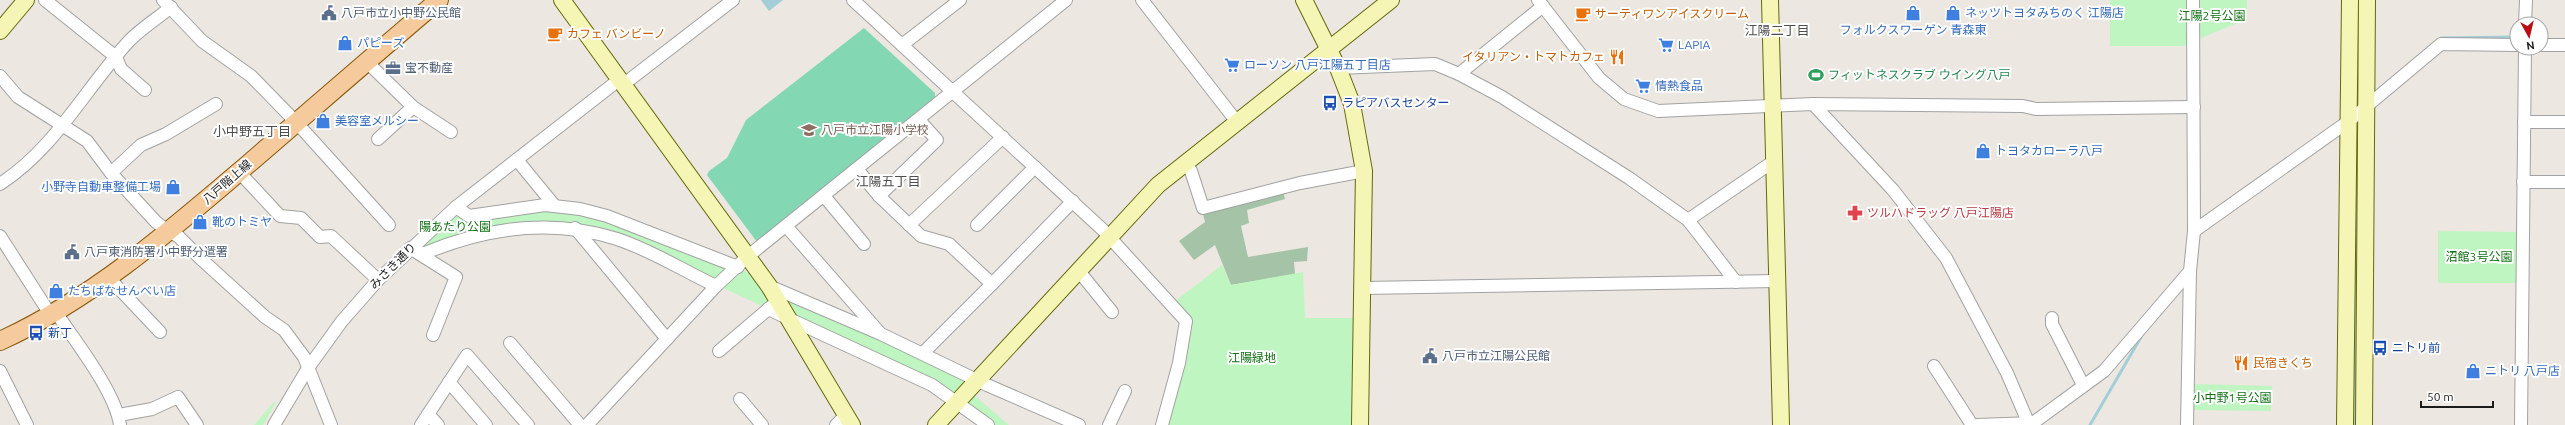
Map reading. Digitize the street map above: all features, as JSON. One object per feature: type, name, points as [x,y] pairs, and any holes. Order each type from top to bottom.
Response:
[{"type":"main road","name":"八戸階上線","points":[[0,341],[53,313],[109,278],[169,232],[439,0]]},
{"type":"street","points":[[0,31],[26,0]]},
{"type":"street","points":[[46,0],[116,57],[122,69],[145,90]]},
{"type":"street","points":[[562,0],[622,82],[742,262],[769,286],[881,334],[977,380],[1079,425]]},
{"type":"street","name":"みさき通り","points":[[274,425],[308,368],[378,280],[414,251],[456,207],[733,0]]},
{"type":"street","points":[[902,45],[960,0]]},
{"type":"street","points":[[587,425],[716,286],[742,262],[1066,0]]},
{"type":"street","points":[[1142,0],[1237,122]]},
{"type":"street","points":[[1304,0],[1338,68],[1352,104],[1364,171],[1360,425]]},
{"type":"street","points":[[936,425],[1109,236],[1158,185],[1392,0]]},
{"type":"street","points":[[1770,0],[1781,425]]},
{"type":"street","points":[[2187,425],[2190,271],[2194,231],[2193,0]]},
{"type":"street","points":[[2346,425],[2350,0]]},
{"type":"street","points":[[2364,425],[2368,0]]},
{"type":"street","points":[[2525,16],[2526,0]]},
{"type":"street","points":[[860,2],[902,45],[1109,236],[1186,321],[1179,363],[1162,425]]},
{"type":"street","points":[[1460,74],[1540,3],[1599,78],[1624,99],[1644,108],[1658,111],[1813,104],[2023,106],[2036,109],[2194,107]]},
{"type":"street","points":[[0,184],[15,174],[42,150],[131,39],[167,4],[202,41],[251,76],[296,122],[389,225]]},
{"type":"street","points":[[2194,231],[2348,121],[2441,44],[2509,45]]},
{"type":"street","points":[[2549,45],[2565,45]]},
{"type":"street","points":[[2521,425],[2525,56]]},
{"type":"street","points":[[367,62],[413,107],[451,132]]},
{"type":"street","points":[[1338,68],[1436,64],[1460,74],[1502,97],[1629,178],[1688,220],[1736,282]]},
{"type":"street","points":[[0,76],[18,97],[87,141],[111,173],[169,232],[178,236],[259,312],[284,330],[304,357],[331,425]]},
{"type":"street","points":[[111,173],[141,145],[166,134],[216,104]]},
{"type":"street","points":[[1813,104],[1883,178],[1946,258],[2034,423]]},
{"type":"street","points":[[378,139],[413,107]]},
{"type":"street","points":[[878,196],[937,140],[919,120]]},
{"type":"street","points":[[2524,122],[2565,122]]},
{"type":"street","points":[[910,226],[1003,137]]},
{"type":"street","points":[[517,160],[554,205]]},
{"type":"street","points":[[1688,220],[1774,161]]},
{"type":"street","points":[[1186,163],[1191,171],[1203,208],[1300,183],[1364,171]]},
{"type":"street","points":[[977,225],[1035,167]]},
{"type":"street","points":[[857,169],[878,196],[921,236],[949,244],[992,284]]},
{"type":"street","points":[[239,172],[280,216],[301,218],[320,237],[331,236],[378,280]]},
{"type":"street","points":[[2523,182],[2565,182]]},
{"type":"street","points":[[824,196],[864,244]]},
{"type":"street","points":[[922,354],[1073,202]]},
{"type":"street","points":[[456,207],[464,214],[476,216],[524,207],[554,205],[607,216],[742,262]]},
{"type":"street","points":[[414,251],[425,253],[473,236],[517,228],[538,226],[575,228],[618,240],[716,286]]},
{"type":"street","points":[[786,226],[881,334]]},
{"type":"street","points":[[575,228],[667,339]]},
{"type":"street","points":[[0,236],[103,385],[120,420],[152,410],[178,397],[197,425]]},
{"type":"street","points":[[414,251],[456,277],[433,335]]},
{"type":"street","points":[[1078,270],[1112,312]]},
{"type":"street","points":[[1977,425],[2034,423],[2083,385],[2104,371],[2125,349],[2190,271]]},
{"type":"street","points":[[109,278],[160,332]]},
{"type":"street","points":[[1363,288],[1777,281]]},
{"type":"street","points":[[769,286],[773,305],[791,319],[932,385],[988,425]]},
{"type":"street","points":[[719,351],[773,305]]},
{"type":"street","points":[[2052,318],[2052,324],[2083,385]]},
{"type":"street","points":[[791,319],[845,422]]},
{"type":"street","points":[[510,343],[580,425]]},
{"type":"street","points":[[421,425],[467,355],[528,425]]},
{"type":"street","points":[[1934,366],[1972,425]]},
{"type":"street","points":[[0,371],[27,425]]},
{"type":"street","points":[[449,382],[486,425]]},
{"type":"street","points":[[1110,425],[1125,391]]},
{"type":"street","points":[[740,399],[762,425]]},
{"type":"street","points":[[428,414],[438,425]]},
{"type":"green space","name":"江陽2号公園","points":[[2110,0],[2189,0],[2190,43],[2185,46],[2110,46]]},
{"type":"green space","name":"江陽2号公園","points":[[2195,0],[2247,0],[2247,19],[2196,40]]},
{"type":"green space","points":[[864,28],[935,93],[935,97],[757,242],[707,175],[709,171],[727,158],[746,120]]},
{"type":"green space","points":[[1283,191],[1285,199],[1247,210],[1249,223],[1241,226],[1248,257],[1308,247],[1307,261],[1294,262],[1295,274],[1231,285],[1215,245],[1194,260],[1179,241],[1205,222],[1202,210]]},
{"type":"green space","name":"陽あたり公園","points":[[456,207],[464,214],[499,211],[580,209],[738,267],[769,286],[969,376],[968,390],[1009,425],[988,425],[965,408],[791,319],[618,240],[538,226],[425,253],[410,248]]},
{"type":"green space","name":"沼館3号公園","points":[[2438,231],[2519,232],[2518,283],[2438,283]]},
{"type":"green space","name":"江陽緑地","points":[[1222,265],[1231,285],[1303,272],[1305,318],[1353,318],[1351,425],[1165,425],[1191,326],[1174,302]]},
{"type":"green space","name":"小中野1号公園","points":[[2192,384],[2272,386],[2271,411],[2191,410]]},
{"type":"green space","points":[[274,402],[276,402],[263,425],[254,425]]},
{"type":"water","points":[[761,0],[783,0],[769,11]]},
{"type":"waterway","points":[[2357,108],[2358,0]]},
{"type":"waterway","points":[[2438,40],[2441,38],[2509,37]]},
{"type":"waterway","points":[[2354,425],[2357,123]]},
{"type":"waterway","points":[[2090,425],[2141,337]]},
{"type":"place","name":"八戸市立小中野公民館","points":[[329,13]]},
{"type":"place","name":"フォルクスワーゲン 青森東","points":[[1913,13]]},
{"type":"place","name":"ネッツトヨタみちのく 江陽店","points":[[1953,13]]},
{"type":"place","name":"サーティワンアイスクリーム","points":[[1583,14]]},
{"type":"place","name":"カフェ バンビーノ","points":[[555,34]]},
{"type":"place","name":"パピーズ","points":[[345,43]]},
{"type":"place","name":"LAPIA","points":[[1666,45]]},
{"type":"place","name":"イタリアン・トマトカフェ","points":[[1617,57]]},
{"type":"place","name":"ローソン 八戸江陽五丁目店","points":[[1232,65]]},
{"type":"place","name":"宝不動産","points":[[393,68]]},
{"type":"place","name":"フィットネスクラブ ウイング八戸","points":[[1816,75]]},
{"type":"place","name":"情熱食品","points":[[1643,86]]},
{"type":"place","name":"ラピアバスセンター","points":[[1330,103]]},
{"type":"place","name":"美容室メルシー","points":[[323,121]]},
{"type":"place","name":"八戸市立江陽小学校","points":[[809,130]]},
{"type":"place","name":"トヨタカローラ八戸","points":[[1983,151]]},
{"type":"place","name":"小野寺自動車整備工場","points":[[173,187]]},
{"type":"place","name":"ツルハドラッグ 八戸江陽店","points":[[1855,213]]},
{"type":"place","name":"靴のトミヤ","points":[[200,222]]},
{"type":"place","name":"八戸東消防署小中野分遣署","points":[[72,252]]},
{"type":"place","name":"たちばなせんべい店","points":[[56,291]]},
{"type":"place","name":"新丁","points":[[36,333]]},
{"type":"place","name":"ニトリ前","points":[[2380,348]]},
{"type":"place","name":"八戸市立江陽公民館","points":[[1430,356]]},
{"type":"place","name":"民宿きくち","points":[[2241,363]]},
{"type":"place","name":"ニトリ 八戸店","points":[[2473,371]]},
{"type":"district","name":"江陽二丁目","points":[[1777,30]]},
{"type":"district","name":"小中野五丁目","points":[[252,131]]},
{"type":"district","name":"江陽五丁目","points":[[888,181]]}]
